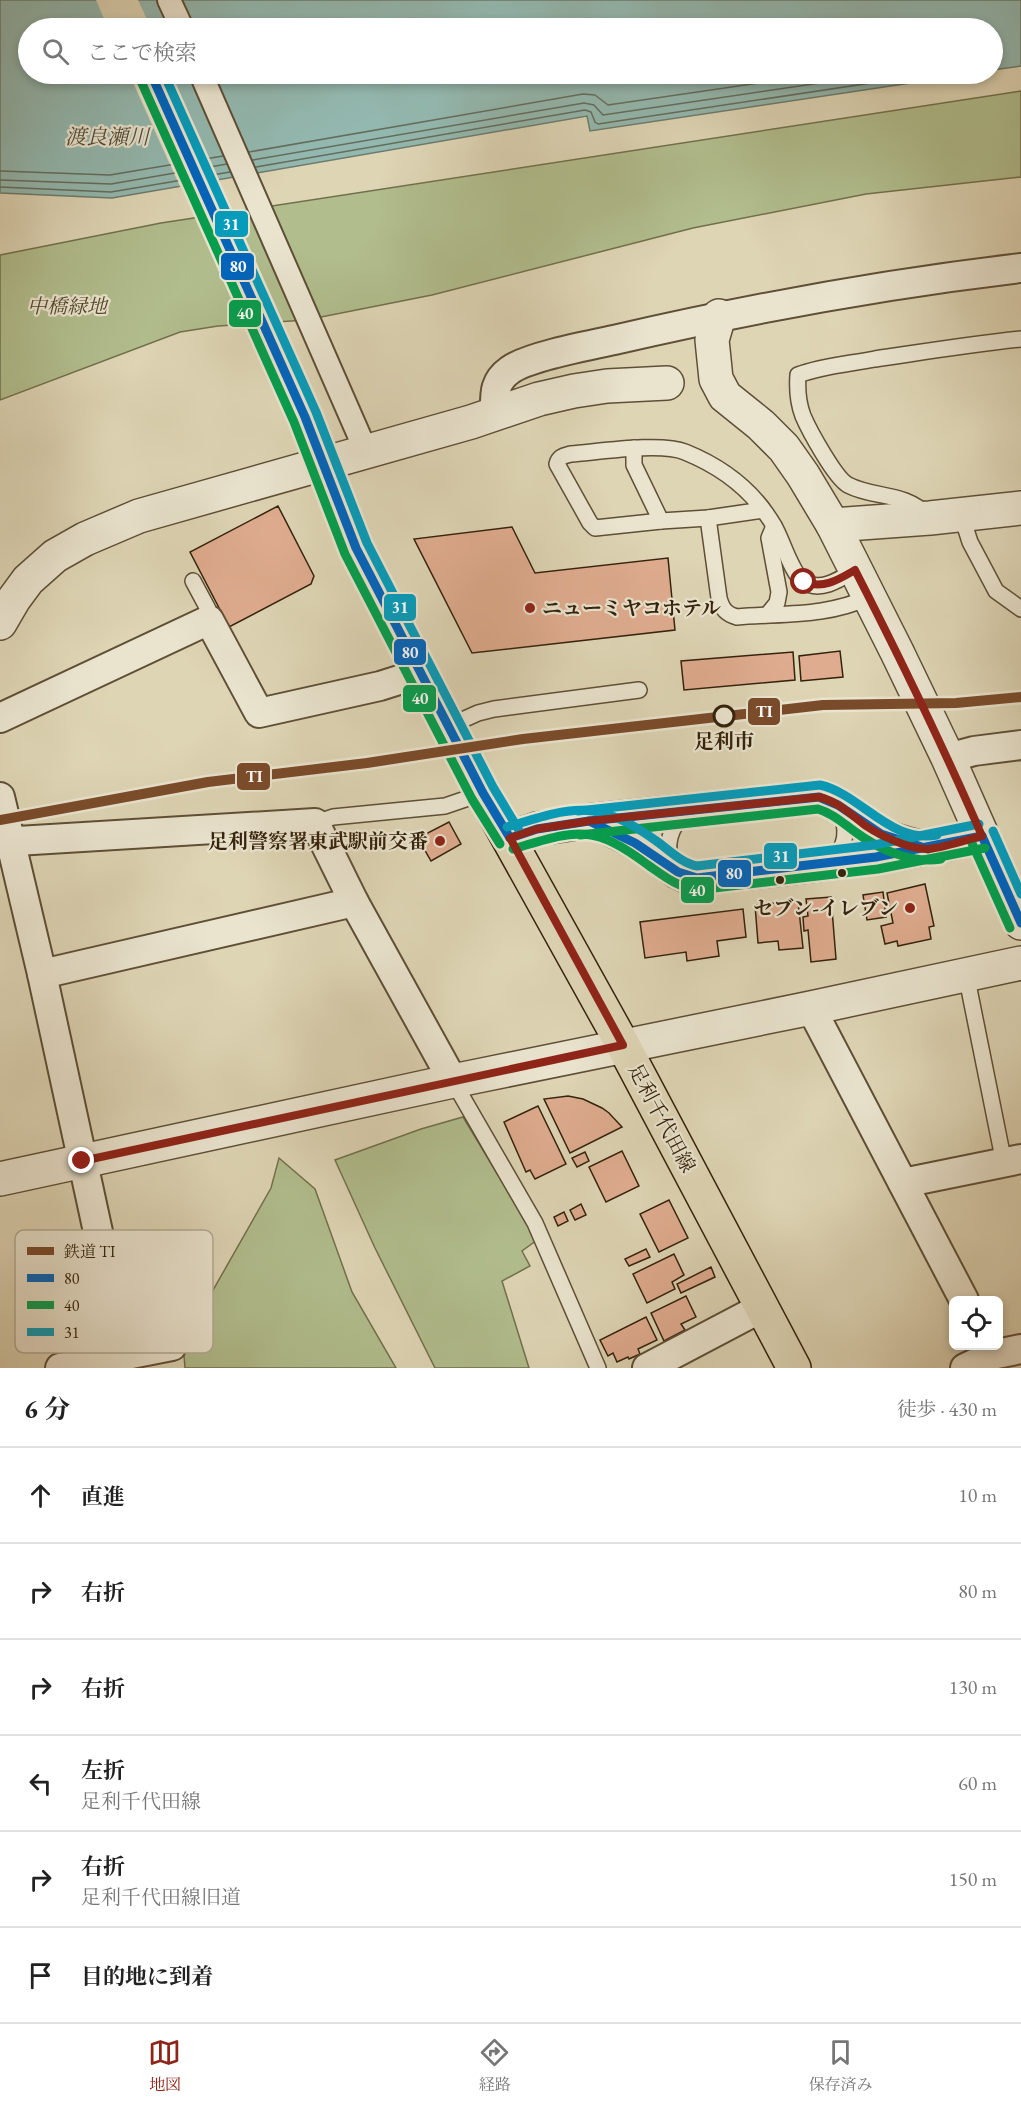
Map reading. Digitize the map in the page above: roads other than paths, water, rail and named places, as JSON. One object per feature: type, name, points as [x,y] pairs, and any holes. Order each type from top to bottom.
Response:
[{"type":"main road","name":"足利千代田線","points":[[305,417],[356,548],[483,793],[623,1045],[794,1368]]},
{"type":"street","points":[[169,0],[177,18]]},
{"type":"street","points":[[205,84],[362,442]]},
{"type":"street","points":[[495,414],[495,389],[499,379],[518,364],[597,343],[792,302],[932,279],[1021,268]]},
{"type":"street","points":[[719,316],[712,340],[716,379],[725,396],[761,425],[784,448],[804,474],[833,525],[948,758],[1021,923]]},
{"type":"street","points":[[0,623],[28,580],[55,556],[85,539],[139,516],[495,414],[539,399],[574,391],[627,384],[667,383]]},
{"type":"street","points":[[833,525],[1021,508]]},
{"type":"street","points":[[0,718],[209,620],[259,713],[380,686],[421,673]]},
{"type":"street","points":[[948,758],[974,751],[1021,745]]},
{"type":"street","points":[[0,797],[5,841],[42,974],[97,1230]]},
{"type":"street","points":[[510,838],[537,829],[589,821],[819,797],[831,800],[867,826],[897,842],[928,849]]},
{"type":"street","points":[[589,821],[628,837],[678,872],[697,878],[824,865],[928,849],[982,836]]},
{"type":"street","points":[[5,841],[315,823],[354,902],[453,1081]]},
{"type":"street","points":[[42,974],[354,902]]},
{"type":"street","points":[[0,1179],[623,1045],[1021,963]]},
{"type":"street","points":[[811,1008],[962,1296]]},
{"type":"street","points":[[903,1183],[1013,1161]]},
{"type":"street","points":[[647,1368],[763,1307]]},
{"type":"street","points":[[965,1368],[993,1356],[1021,1349]]},
{"type":"street","points":[[60,1368],[136,1353]]},
{"type":"lane","points":[[1021,339],[815,369],[798,375],[797,387],[804,417],[837,476],[852,487],[915,504],[946,516],[970,542],[996,591],[1021,609]]},
{"type":"lane","points":[[634,448],[634,465],[661,521]]},
{"type":"lane","points":[[708,519],[721,605],[728,614],[737,617],[833,610],[850,606],[862,584],[836,582],[812,585],[804,582],[795,571],[774,526],[763,510],[749,492],[713,465],[682,450],[634,448],[571,454],[562,456],[557,464],[595,528],[708,519],[763,510]]},
{"type":"lane","points":[[768,615],[777,603],[779,592],[769,538],[774,526]]},
{"type":"lane","points":[[193,581],[208,609],[209,620]]},
{"type":"lane","points":[[449,726],[478,713],[494,709],[639,690]]},
{"type":"lane","points":[[315,823],[333,817],[445,806],[483,793]]},
{"type":"lane","points":[[824,865],[839,854],[845,838],[846,825],[841,811],[831,800]]},
{"type":"lane","points":[[678,872],[671,859],[669,846],[671,832],[675,822],[695,809]]},
{"type":"lane","points":[[966,974],[1013,1161]]},
{"type":"lane","points":[[453,1081],[535,1223],[598,1368]]},
{"type":"water","name":"渡良瀬川","points":[[0,0],[1021,0],[1021,66],[1003,69],[1003,18],[18,18],[18,84],[904,84],[590,131],[587,116],[112,198],[0,193]]},
{"type":"rail line","name":"TI","points":[[0,820],[208,782],[367,763],[523,739],[823,705],[956,703],[1021,697]]},
{"type":"place","name":"ニューミヤコホテル","points":[[530,608]]},
{"type":"place","name":"足利市","points":[[724,716]]},
{"type":"place","name":"足利警察署東武駅前交番","points":[[440,841]]},
{"type":"place","name":"セブン-イレブン","points":[[910,908]]},
{"type":"park label","name":"中橋緑地","points":[[67,306]]}]
